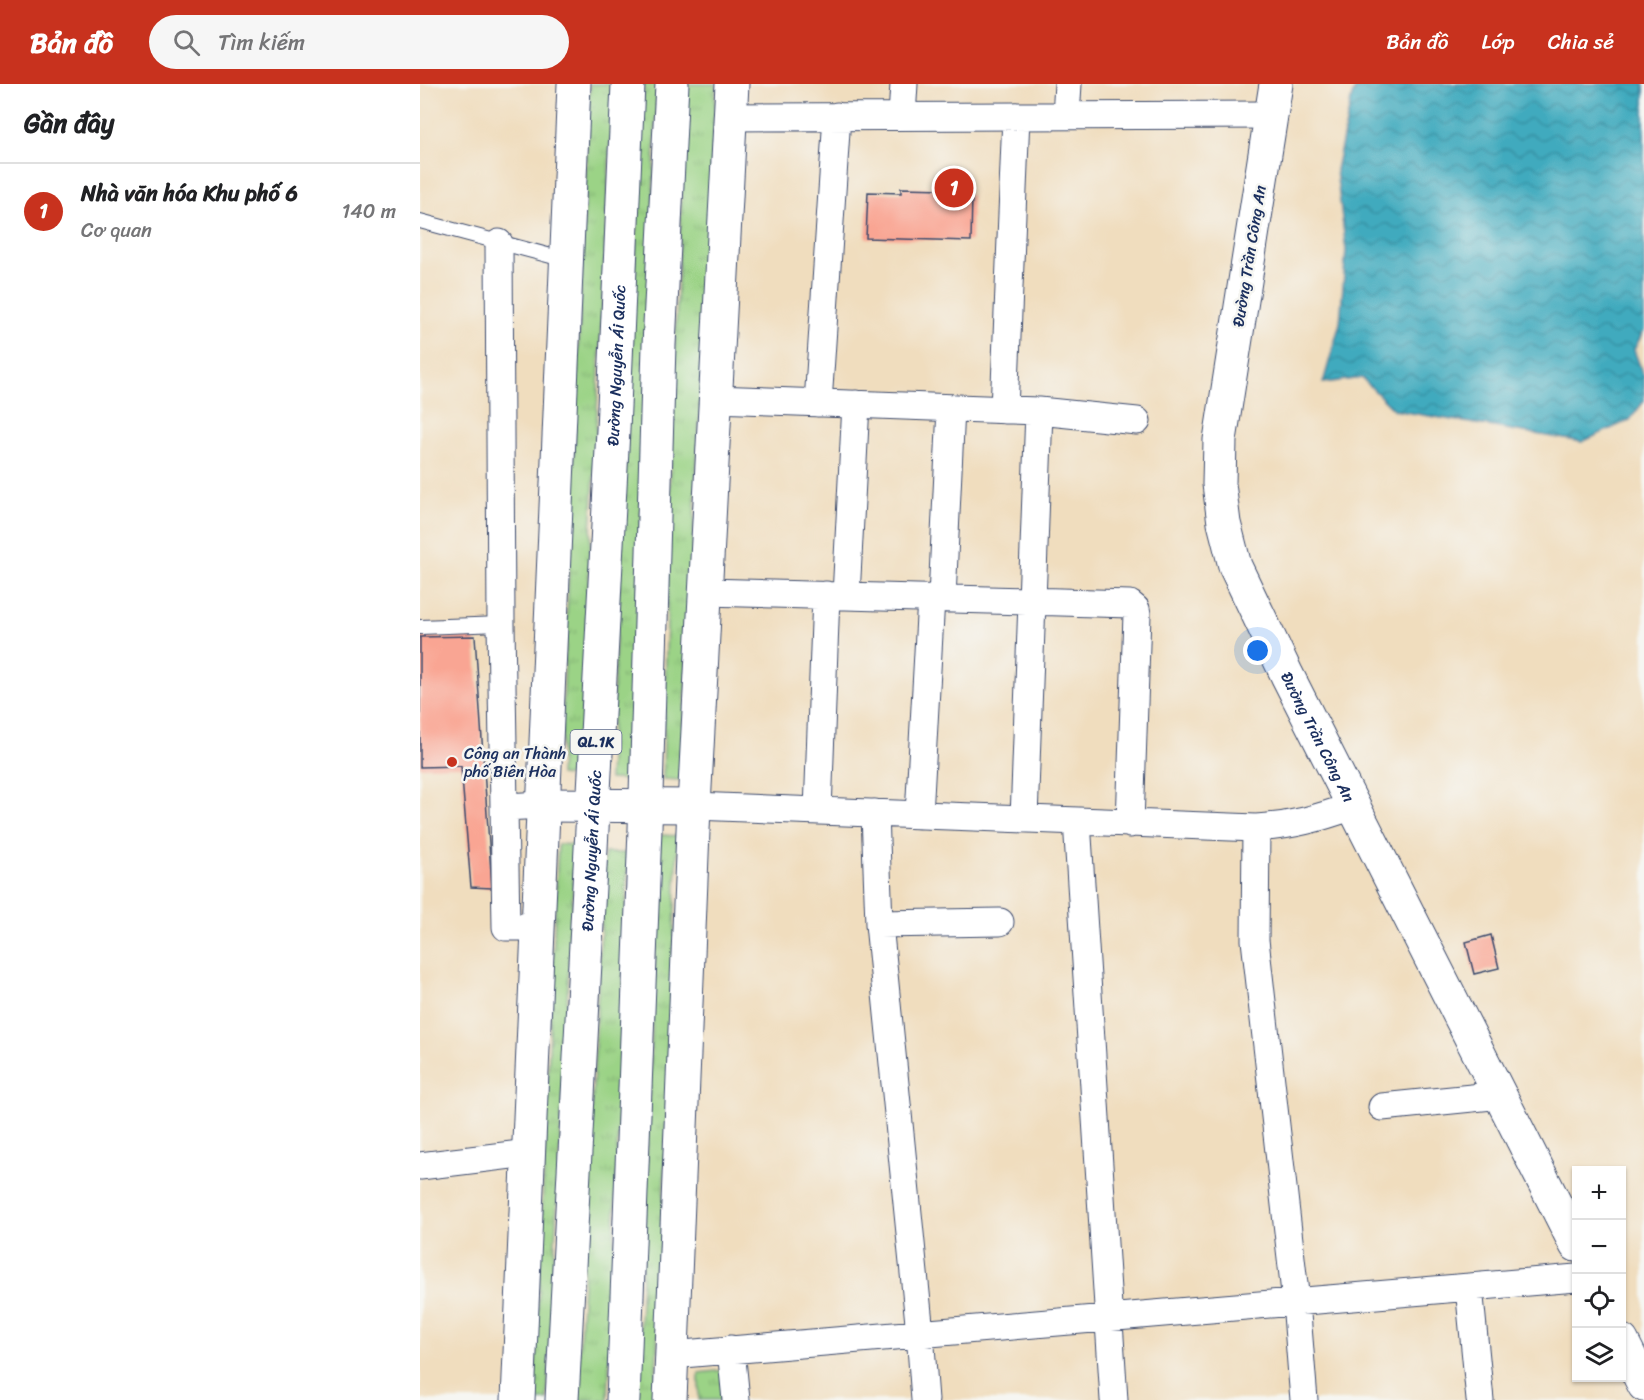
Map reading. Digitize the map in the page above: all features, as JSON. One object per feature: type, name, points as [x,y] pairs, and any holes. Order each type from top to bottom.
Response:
[{"type":"main road","name":"QL.1K","points":[[518,1400],[574,84]]},
{"type":"main road","name":"Đường Nguyễn Ái Quốc","points":[[562,1400],[613,430],[628,84]]},
{"type":"main road","points":[[623,1400],[646,806],[659,357],[672,84]]},
{"type":"main road","points":[[670,1400],[694,806],[732,84]]},
{"type":"main road","name":"Đường Trần Công An","points":[[1274,99],[1220,440],[1219,484],[1224,523],[1235,566],[1353,807],[1502,1095],[1572,1237]]},
{"type":"main road","points":[[544,805],[694,806]]},
{"type":"main road","points":[[1626,1349],[1644,1385]]},
{"type":"street","points":[[902,116],[904,84]]},
{"type":"street","points":[[1066,116],[1068,84]]},
{"type":"street","points":[[730,117],[1066,116],[1274,99]]},
{"type":"street","points":[[818,403],[837,116]]},
{"type":"street","points":[[1004,410],[1016,116]]},
{"type":"street","points":[[499,243],[501,624],[506,927],[538,927]]},
{"type":"street","points":[[714,399],[1039,411],[1137,421]]},
{"type":"street","points":[[818,811],[836,596],[856,404]]},
{"type":"street","points":[[919,815],[951,408]]},
{"type":"street","points":[[1024,819],[1039,411]]},
{"type":"street","points":[[706,592],[1130,604],[1136,609],[1130,824]]},
{"type":"street","points":[[504,807],[544,805]]},
{"type":"street","points":[[694,806],[1256,828],[1286,826],[1311,821],[1353,807]]},
{"type":"street","points":[[875,813],[879,924],[925,1400]]},
{"type":"street","points":[[1077,821],[1114,1400]]},
{"type":"street","points":[[1256,828],[1255,940],[1296,1302],[1304,1400]]},
{"type":"street","points":[[879,924],[1000,922]]},
{"type":"street","points":[[1382,1107],[1502,1095]]},
{"type":"street","points":[[420,1166],[528,1153]]},
{"type":"street","points":[[671,1354],[1572,1278]]},
{"type":"street","points":[[1469,1287],[1480,1400]]},
{"type":"street","points":[[731,1349],[736,1400]]},
{"type":"lane","points":[[420,221],[566,260]]},
{"type":"lane","points":[[420,627],[501,624]]},
{"type":"green space","points":[[590,84],[613,84],[579,777],[560,775]]},
{"type":"green space","points":[[644,84],[657,84],[632,780],[609,779]]},
{"type":"green space","points":[[687,84],[716,84],[681,780],[663,779],[672,413]]},
{"type":"green space","points":[[660,835],[678,836],[655,1400],[637,1400]]},
{"type":"green space","points":[[558,844],[575,845],[547,1400],[534,1400]]},
{"type":"green space","points":[[605,853],[628,853],[608,1400],[577,1400]]},
{"type":"green space","points":[[725,1370],[728,1400],[699,1400],[699,1373]]},
{"type":"water","points":[[1357,84],[1644,84],[1644,330],[1634,350],[1644,377],[1644,401],[1630,420],[1582,442],[1394,410],[1362,378],[1323,383],[1340,323],[1346,250],[1336,170],[1352,96]]},
{"type":"building","points":[[901,188],[945,189],[945,195],[972,195],[971,241],[866,238],[868,192],[901,193]]},
{"type":"building","points":[[475,636],[492,888],[471,887],[461,766],[420,767],[420,637]]},
{"type":"building","points":[[1491,935],[1499,968],[1474,974],[1466,942]]},
{"type":"place","name":"Nhà văn hóa Khu phố 6","points":[[954,188]]},
{"type":"place","name":"Công an Thành phố Biên Hòa","points":[[452,762]]}]
